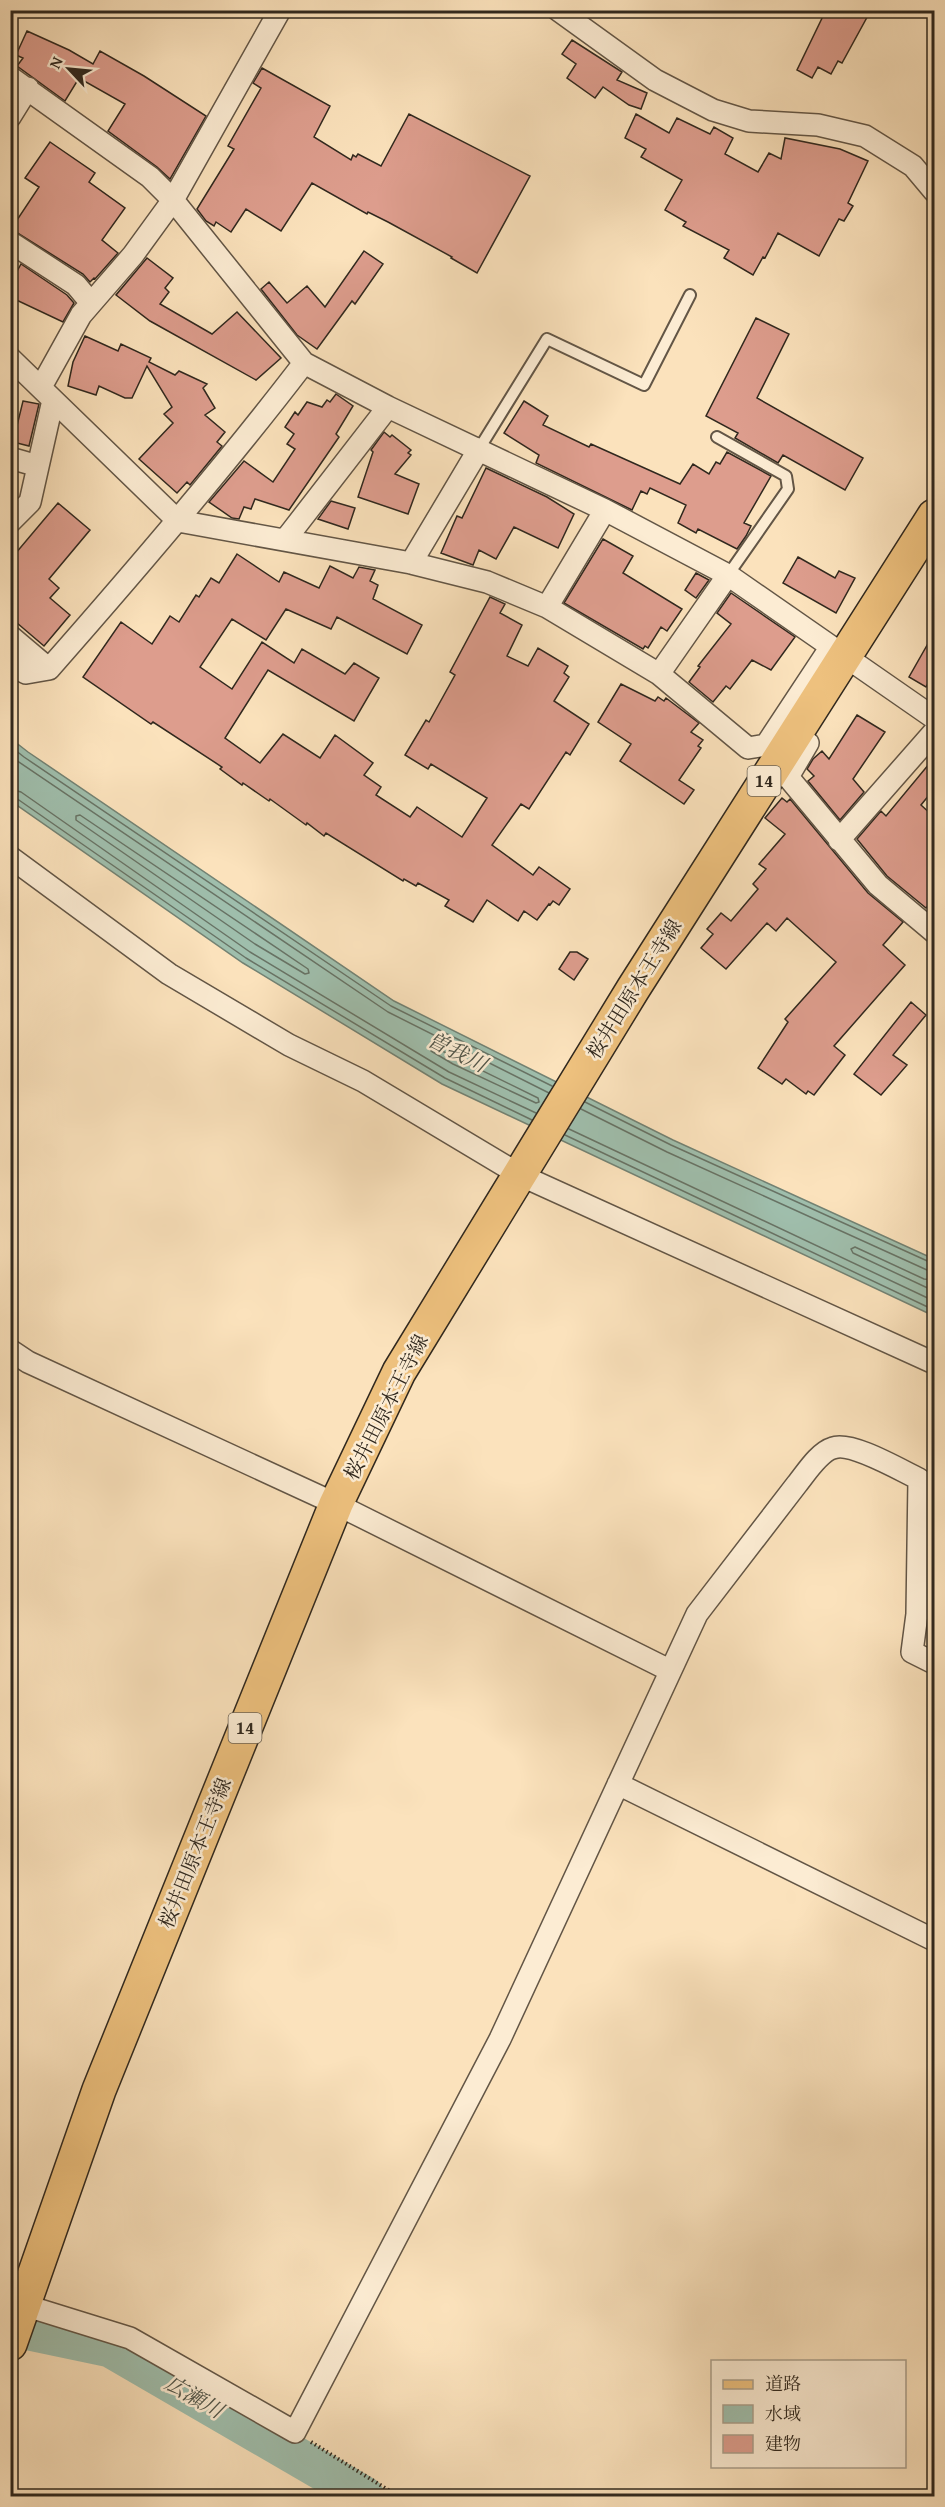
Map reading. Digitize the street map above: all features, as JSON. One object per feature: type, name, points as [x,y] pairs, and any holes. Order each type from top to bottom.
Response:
[{"type":"main road","name":"桜井田原本王寺線","points":[[10,2344],[18,2306],[99,2090],[336,1504],[399,1372],[779,757],[837,653],[934,516]]},
{"type":"street","points":[[10,522],[30,502],[38,465],[47,393],[81,315],[133,255],[173,200],[280,10]]},
{"type":"street","points":[[558,10],[655,80],[713,110],[749,121],[818,125],[865,136],[913,166],[934,191]]},
{"type":"street","points":[[10,117],[19,82],[150,177],[173,200],[304,363],[388,407],[604,510],[728,576],[934,718]]},
{"type":"street","points":[[10,242],[76,285],[91,303]]},
{"type":"street","points":[[10,358],[178,521],[411,563],[488,582],[548,607],[659,674],[748,748],[766,745],[837,653]]},
{"type":"street","points":[[10,664],[27,673],[49,669],[243,443],[304,363]]},
{"type":"street","points":[[285,540],[388,407]]},
{"type":"street","points":[[411,563],[479,449]]},
{"type":"street","points":[[10,458],[38,465]]},
{"type":"street","points":[[548,607],[604,510]]},
{"type":"street","points":[[659,674],[728,576]]},
{"type":"street","points":[[10,636],[49,669]]},
{"type":"street","points":[[837,653],[849,676],[788,777],[878,885],[934,931]]},
{"type":"street","points":[[839,840],[934,732]]},
{"type":"street","points":[[10,857],[169,974],[289,1045],[363,1081],[522,1172],[934,1363]]},
{"type":"street","points":[[10,1350],[28,1362],[336,1504],[669,1670]]},
{"type":"street","points":[[18,2306],[130,2338],[295,2432],[500,2039],[669,1670],[697,1614],[813,1464],[831,1448],[847,1446],[919,1479],[917,1614],[912,1652],[934,1663]]},
{"type":"street","points":[[618,1784],[934,1940]]},
{"type":"lane","points":[[479,449],[547,339],[644,386],[690,295]]},
{"type":"lane","points":[[717,437],[786,476],[788,489],[728,576]]},
{"type":"path","points":[[295,2432],[398,2496]]},
{"type":"water","name":"曽我川","points":[[10,738],[394,1001],[673,1140],[934,1259],[934,1316],[442,1084],[243,963],[11,801]]},
{"type":"building","points":[[826,10],[871,10],[842,63],[838,61],[831,74],[818,67],[812,78],[797,70]]},
{"type":"building","points":[[27,31],[93,64],[100,51],[206,116],[170,179],[108,131],[125,104],[79,78],[65,101],[17,66],[23,58],[16,55]]},
{"type":"building","points":[[572,40],[622,72],[617,80],[647,93],[641,109],[629,105],[603,87],[595,98],[567,78],[576,64],[562,54]]},
{"type":"building","points":[[262,68],[330,106],[314,137],[351,160],[353,155],[356,157],[358,154],[381,166],[409,114],[530,176],[477,273],[388,222],[368,212],[367,214],[312,183],[281,231],[246,209],[231,232],[216,222],[214,226],[206,221],[197,209],[234,149],[228,146],[261,88],[253,83]]},
{"type":"building","points":[[636,114],[669,133],[677,118],[710,134],[714,127],[733,138],[725,154],[758,172],[769,153],[781,159],[785,138],[840,149],[868,161],[848,203],[853,206],[844,221],[839,219],[819,256],[778,233],[753,275],[724,258],[729,250],[683,226],[686,222],[665,210],[682,180],[641,157],[646,149],[625,138]]},
{"type":"building","points":[[50,142],[95,173],[89,182],[125,208],[102,240],[118,253],[90,282],[83,274],[11,229],[39,187],[25,178]]},
{"type":"building","points":[[364,251],[383,264],[355,304],[352,301],[317,349],[297,335],[261,289],[269,282],[287,303],[307,286],[325,307]]},
{"type":"building","points":[[147,258],[173,278],[165,288],[169,292],[160,304],[212,334],[237,312],[281,358],[256,380],[150,321],[116,295]]},
{"type":"building","points":[[21,264],[67,295],[74,303],[63,322],[10,297],[10,284]]},
{"type":"building","points":[[756,318],[789,334],[757,398],[863,458],[845,490],[783,455],[778,463],[735,438],[738,433],[706,416]]},
{"type":"building","points":[[85,336],[118,351],[121,344],[151,358],[149,362],[175,375],[179,371],[207,384],[203,388],[215,408],[205,415],[225,432],[217,442],[222,446],[190,485],[187,482],[177,493],[139,459],[173,423],[164,414],[172,407],[147,366],[132,398],[125,398],[99,386],[96,395],[68,386],[73,362]]},
{"type":"building","points":[[336,394],[353,406],[336,434],[339,437],[289,510],[255,499],[251,509],[244,507],[239,519],[232,518],[209,502],[244,461],[273,482],[295,449],[287,444],[294,434],[285,427],[295,412],[298,415],[307,402],[322,407]]},
{"type":"building","points":[[23,401],[39,404],[29,446],[13,442]]},
{"type":"building","points":[[524,401],[548,416],[543,425],[589,447],[591,444],[680,484],[693,464],[709,474],[716,462],[720,464],[727,452],[771,476],[744,523],[751,526],[746,536],[737,549],[698,529],[696,533],[678,523],[686,505],[650,488],[647,494],[641,491],[632,510],[536,463],[539,455],[504,433]]},
{"type":"building","points":[[384,432],[390,437],[392,435],[411,450],[408,453],[411,455],[395,474],[419,484],[408,514],[358,497],[373,452],[371,450]]},
{"type":"building","points":[[486,468],[547,497],[574,514],[558,548],[514,527],[496,559],[479,550],[473,565],[441,553],[457,516],[462,518]]},
{"type":"building","points":[[331,501],[355,508],[348,529],[318,519]]},
{"type":"building","points":[[58,503],[90,530],[49,579],[59,588],[50,598],[70,615],[44,646],[10,617],[10,560]]},
{"type":"building","points":[[603,539],[633,556],[623,573],[682,609],[667,631],[661,627],[648,648],[645,646],[643,649],[564,603]]},
{"type":"building","points":[[237,554],[279,582],[284,572],[319,588],[330,566],[353,578],[359,567],[375,570],[370,581],[378,585],[373,599],[422,625],[407,654],[337,617],[331,629],[286,609],[266,640],[232,619],[200,667],[232,689],[262,642],[294,663],[302,649],[345,674],[354,663],[379,678],[354,721],[268,670],[225,738],[260,763],[283,734],[320,758],[335,735],[373,763],[364,775],[381,787],[376,795],[410,817],[417,807],[462,837],[487,798],[431,764],[428,769],[405,755],[426,720],[429,722],[455,675],[450,672],[490,597],[505,604],[500,613],[522,625],[507,656],[528,666],[538,648],[568,666],[564,673],[569,677],[554,701],[589,724],[570,755],[566,752],[529,809],[521,804],[492,845],[533,875],[539,867],[570,889],[559,905],[553,901],[537,920],[524,911],[518,921],[487,900],[473,922],[445,906],[449,900],[418,883],[416,886],[404,879],[403,881],[326,833],[324,836],[307,823],[306,825],[270,799],[269,801],[243,783],[242,785],[220,769],[222,767],[153,722],[151,724],[83,677],[121,622],[152,644],[170,616],[179,622],[196,595],[199,597],[211,578],[219,583]]},
{"type":"building","points":[[798,557],[835,578],[839,571],[855,578],[836,613],[783,583]]},
{"type":"building","points":[[696,573],[709,580],[696,598],[685,590]]},
{"type":"building","points":[[731,593],[795,637],[771,670],[752,660],[730,689],[726,686],[713,702],[689,682],[700,667],[698,666],[731,624],[717,613]]},
{"type":"building","points":[[934,633],[934,672],[926,687],[909,677]]},
{"type":"building","points":[[621,684],[655,701],[658,697],[664,701],[666,698],[699,723],[691,732],[703,740],[698,746],[701,748],[679,780],[694,790],[684,804],[620,761],[631,744],[598,722]]},
{"type":"building","points":[[857,715],[885,732],[853,779],[864,792],[840,820],[808,781],[814,776],[807,769],[822,751],[829,759]]},
{"type":"building","points":[[934,758],[934,789],[921,805],[934,817],[934,899],[926,908],[887,876],[857,839],[881,811],[886,816]]},
{"type":"building","points":[[782,798],[787,802],[790,799],[868,893],[903,922],[883,945],[905,965],[834,1046],[845,1055],[814,1095],[808,1091],[806,1094],[786,1079],[782,1084],[758,1068],[788,1022],[785,1019],[836,962],[787,918],[776,931],[767,923],[726,969],[701,948],[713,934],[707,929],[721,913],[731,921],[758,889],[753,884],[766,869],[759,864],[785,834],[765,818]]},
{"type":"building","points":[[570,952],[577,952],[588,959],[574,980],[559,969]]},
{"type":"building","points":[[911,1002],[926,1015],[893,1055],[907,1065],[881,1095],[854,1074]]},
{"type":"waterway","name":"広瀬川","points":[[10,2327],[110,2348],[365,2496]]}]
